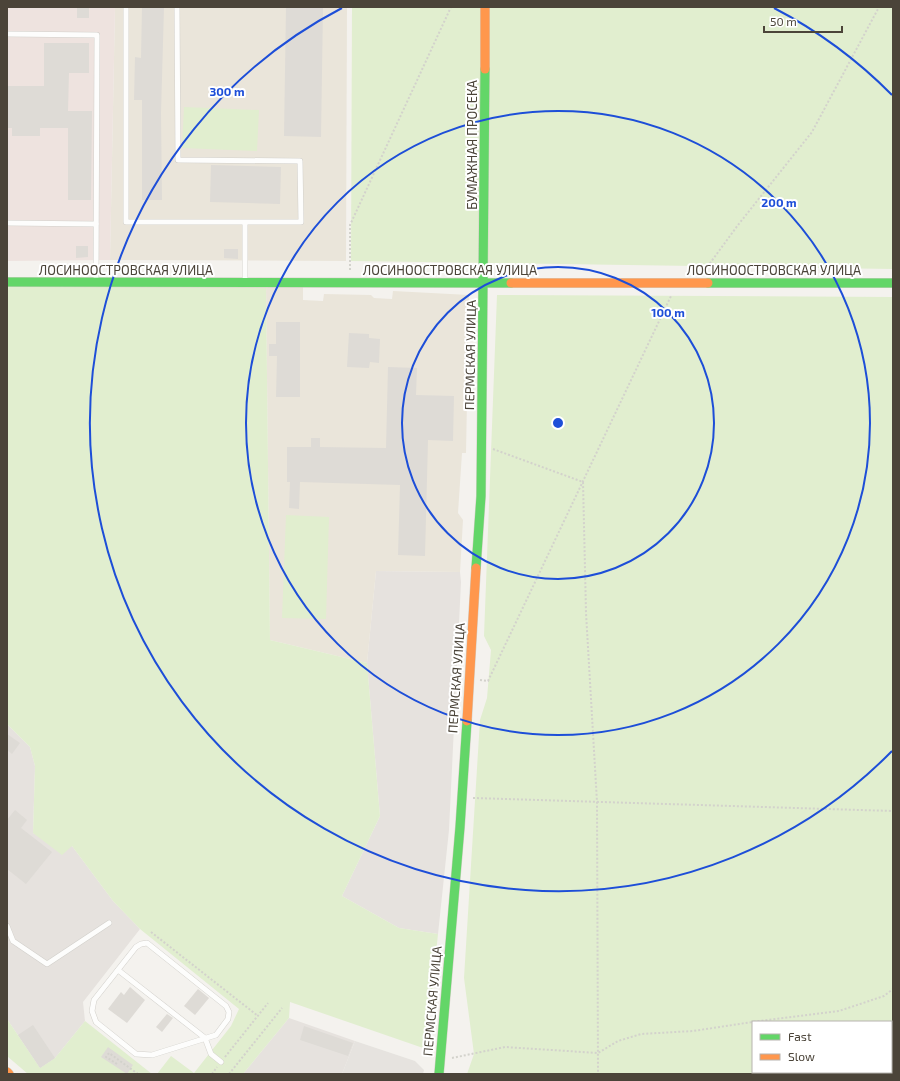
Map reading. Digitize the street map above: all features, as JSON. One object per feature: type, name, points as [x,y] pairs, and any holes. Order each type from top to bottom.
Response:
[{"type":"street","name":"БУМАЖНАЯ ПРОСЕКА","points":[[484,283],[485,7]]},
{"type":"street","name":"ЛОСИНООСТРОВСКАЯ УЛИЦА","points":[[7,282],[893,283]]},
{"type":"street","name":"ПЕРМСКАЯ УЛИЦА","points":[[439,1074],[462,796],[481,496],[484,283]]},
{"type":"lane","points":[[126,7],[126,222],[301,222],[300,161],[178,160],[177,7]]},
{"type":"lane","points":[[7,34],[97,35],[96,283]]},
{"type":"lane","points":[[7,223],[96,224]]},
{"type":"lane","points":[[244,283],[245,223]]},
{"type":"lane","points":[[7,926],[13,941],[47,964],[109,923]]},
{"type":"lane","points":[[144,943],[152,946],[224,1003],[228,1009],[226,1022],[216,1035],[152,1055],[136,1054],[96,1022],[93,1015],[94,1000],[118,970],[136,947],[144,943]]},
{"type":"lane","points":[[118,970],[205,1038],[211,1054],[222,1062]]},
{"type":"path","points":[[350,282],[350,224],[451,7]]},
{"type":"path","points":[[697,283],[738,225],[812,132],[879,7]]},
{"type":"path","points":[[469,679],[488,681],[671,296]]},
{"type":"path","points":[[482,445],[583,482]]},
{"type":"path","points":[[583,482],[586,613],[597,802],[598,1074]]},
{"type":"path","points":[[462,796],[597,802],[893,811]]},
{"type":"path","points":[[151,932],[258,1016]]},
{"type":"path","points":[[753,1021],[840,1011],[884,996],[893,988]]},
{"type":"path","points":[[212,1074],[268,1003]]},
{"type":"path","points":[[229,1074],[282,1008]]},
{"type":"path","points":[[440,1062],[451,1058],[505,1048],[598,1053],[618,1041],[641,1034],[693,1031],[752,1021]]},
{"type":"path","points":[[117,1064],[106,1057],[109,1053],[138,1074]]},
{"type":"shaded area","points":[[7,7],[115,7],[110,260],[7,261]]},
{"type":"shaded area","points":[[115,7],[347,7],[346,261],[110,260]]},
{"type":"shaded area","points":[[266,286],[303,287],[303,300],[323,301],[324,294],[371,295],[374,298],[392,299],[393,291],[469,295],[466,453],[462,453],[458,513],[463,520],[460,572],[376,571],[367,663],[270,640]]},
{"type":"shaded area","points":[[376,571],[460,572],[461,582],[449,830],[438,934],[399,928],[342,896],[380,816],[367,663]]},
{"type":"shaded area","points":[[7,724],[30,747],[35,766],[33,833],[72,846],[113,901],[140,929],[83,1002],[85,1021],[55,1058],[40,1068],[7,1019]]},
{"type":"shaded area","points":[[289,1018],[355,1041],[342,1074],[243,1074]]},
{"type":"shaded area","points":[[355,1041],[415,1061],[424,1070],[423,1074],[342,1074]]},
{"type":"green space","points":[[352,7],[893,7],[893,269],[351,261]]},
{"type":"green space","points":[[184,107],[259,110],[257,151],[182,148]]},
{"type":"green space","points":[[7,286],[266,286],[270,640],[367,663],[380,816],[342,896],[399,928],[438,934],[426,1049],[290,1002],[289,1018],[243,1074],[157,1074],[171,1056],[194,1073],[231,1026],[239,1009],[140,929],[113,901],[72,846],[62,855],[33,833],[35,766],[30,747],[7,724]]},
{"type":"green space","points":[[497,295],[893,297],[893,1074],[467,1074],[474,1054],[464,978],[480,720],[487,698],[491,650],[484,636]]},
{"type":"green space","points":[[286,515],[329,517],[326,619],[282,618]]},
{"type":"green space","points":[[7,1019],[40,1068],[55,1058],[85,1021],[152,1074],[28,1074],[7,1056]]},
{"type":"building","points":[[77,7],[89,7],[89,18],[77,18]]},
{"type":"building","points":[[142,7],[164,7],[161,113],[162,200],[142,200],[142,100],[134,100],[135,57],[141,58]]},
{"type":"building","points":[[286,7],[323,7],[321,137],[284,136]]},
{"type":"building","points":[[44,43],[89,43],[89,73],[69,73],[68,111],[92,111],[91,200],[68,200],[68,128],[40,128],[40,136],[12,136],[12,128],[7,128],[7,86],[44,86]]},
{"type":"building","points":[[211,165],[281,167],[280,204],[210,202]]},
{"type":"building","points":[[76,246],[88,246],[88,257],[76,258]]},
{"type":"building","points":[[224,249],[238,249],[238,259],[224,258]]},
{"type":"building","points":[[276,322],[300,322],[300,397],[276,397],[277,356],[269,356],[269,344],[276,344]]},
{"type":"building","points":[[349,333],[369,334],[369,338],[380,339],[379,363],[370,362],[369,368],[347,367]]},
{"type":"building","points":[[388,367],[417,368],[416,395],[454,396],[453,441],[428,440],[425,556],[398,555],[400,485],[300,482],[299,509],[289,508],[290,482],[287,482],[287,447],[311,447],[311,438],[320,438],[320,447],[386,448]]},
{"type":"building","points":[[7,734],[20,743],[12,754],[7,750]]},
{"type":"building","points":[[15,810],[27,820],[21,828],[52,852],[26,884],[7,869],[7,820]]},
{"type":"building","points":[[130,987],[145,1000],[127,1023],[108,1009],[121,992],[124,995]]},
{"type":"building","points":[[198,989],[209,998],[195,1015],[184,1006]]},
{"type":"building","points":[[167,1014],[173,1018],[162,1032],[156,1027]]},
{"type":"building","points":[[33,1025],[55,1058],[40,1068],[18,1035]]},
{"type":"building","points":[[304,1026],[353,1043],[348,1056],[300,1040]]},
{"type":"building","points":[[108,1047],[133,1065],[127,1074],[101,1057]]},
{"type":"traffic: fast","points":[[476,568],[481,496],[485,69]]},
{"type":"traffic: fast","points":[[7,282],[511,283]]},
{"type":"traffic: fast","points":[[708,283],[893,283]]},
{"type":"traffic: fast","points":[[439,1074],[460,827],[467,721]]},
{"type":"traffic: slow","points":[[485,7],[485,69]]},
{"type":"traffic: slow","points":[[511,283],[708,283]]},
{"type":"traffic: slow","points":[[467,721],[476,568]]}]
